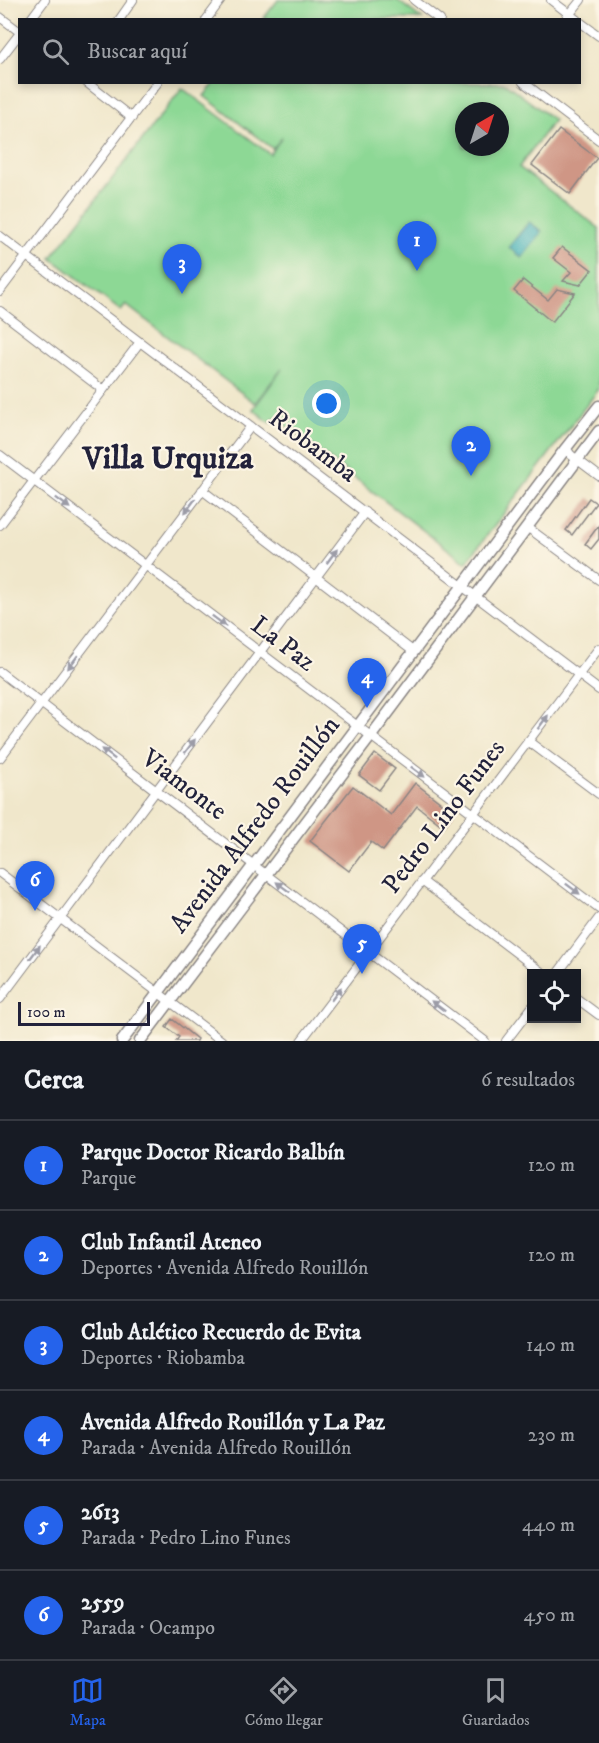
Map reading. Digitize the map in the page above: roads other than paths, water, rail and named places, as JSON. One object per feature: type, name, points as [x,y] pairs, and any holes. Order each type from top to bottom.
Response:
[{"type":"street","points":[[32,18],[45,0]]},
{"type":"street","points":[[120,18],[133,0]]},
{"type":"street","points":[[208,18],[221,0]]},
{"type":"street","points":[[414,0],[437,18]]},
{"type":"street","points":[[551,0],[572,18]]},
{"type":"street","points":[[573,18],[580,0]]},
{"type":"street","points":[[0,17],[18,31]]},
{"type":"street","points":[[581,24],[599,36]]},
{"type":"street","points":[[0,59],[18,36]]},
{"type":"street","points":[[89,84],[132,117]]},
{"type":"street","points":[[0,291],[157,84]]},
{"type":"street","points":[[526,84],[599,140]]},
{"type":"street","name":"Riobamba","points":[[0,236],[599,690]]},
{"type":"street","points":[[0,311],[103,390]]},
{"type":"street","points":[[0,525],[140,342]]},
{"type":"street","name":"Avenida Alfredo Rouillón","points":[[140,1041],[371,736],[566,448],[599,406]]},
{"type":"street","points":[[0,758],[251,426]]},
{"type":"street","name":"Avenida Alfredo Rouillón","points":[[122,1041],[414,652],[527,527],[599,431]]},
{"type":"street","points":[[566,448],[599,476]]},
{"type":"street","name":"La Paz","points":[[0,455],[599,909]]},
{"type":"street","points":[[202,490],[414,652]]},
{"type":"street","points":[[0,999],[365,512]]},
{"type":"street","points":[[527,527],[599,580]]},
{"type":"street","name":"Pedro Lino Funes","points":[[301,1041],[599,648]]},
{"type":"street","name":"Viamonte","points":[[0,672],[485,1041]]},
{"type":"street","points":[[528,741],[599,794]]},
{"type":"street","points":[[0,873],[222,1041]]},
{"type":"street","points":[[422,881],[537,969]]},
{"type":"street","points":[[561,969],[599,918]]},
{"type":"street","points":[[581,1002],[599,1015]]},
{"type":"street","points":[[506,1041],[527,1012]]},
{"type":"water","points":[[529,222],[542,232],[522,258],[509,247]]},
{"type":"place","name":"Parque Doctor Ricardo Balbín","points":[[417,271]]},
{"type":"place","name":"Club Atlético Recuerdo de Evita","points":[[182,294]]},
{"type":"place","name":"Club Infantil Ateneo","points":[[471,476]]},
{"type":"place","name":"Avenida Alfredo Rouillón y La Paz","points":[[367,708]]},
{"type":"place","name":"2559","points":[[35,911]]},
{"type":"place","name":"2613","points":[[362,974]]},
{"type":"district","name":"Villa Urquiza","points":[[168,459]]}]
